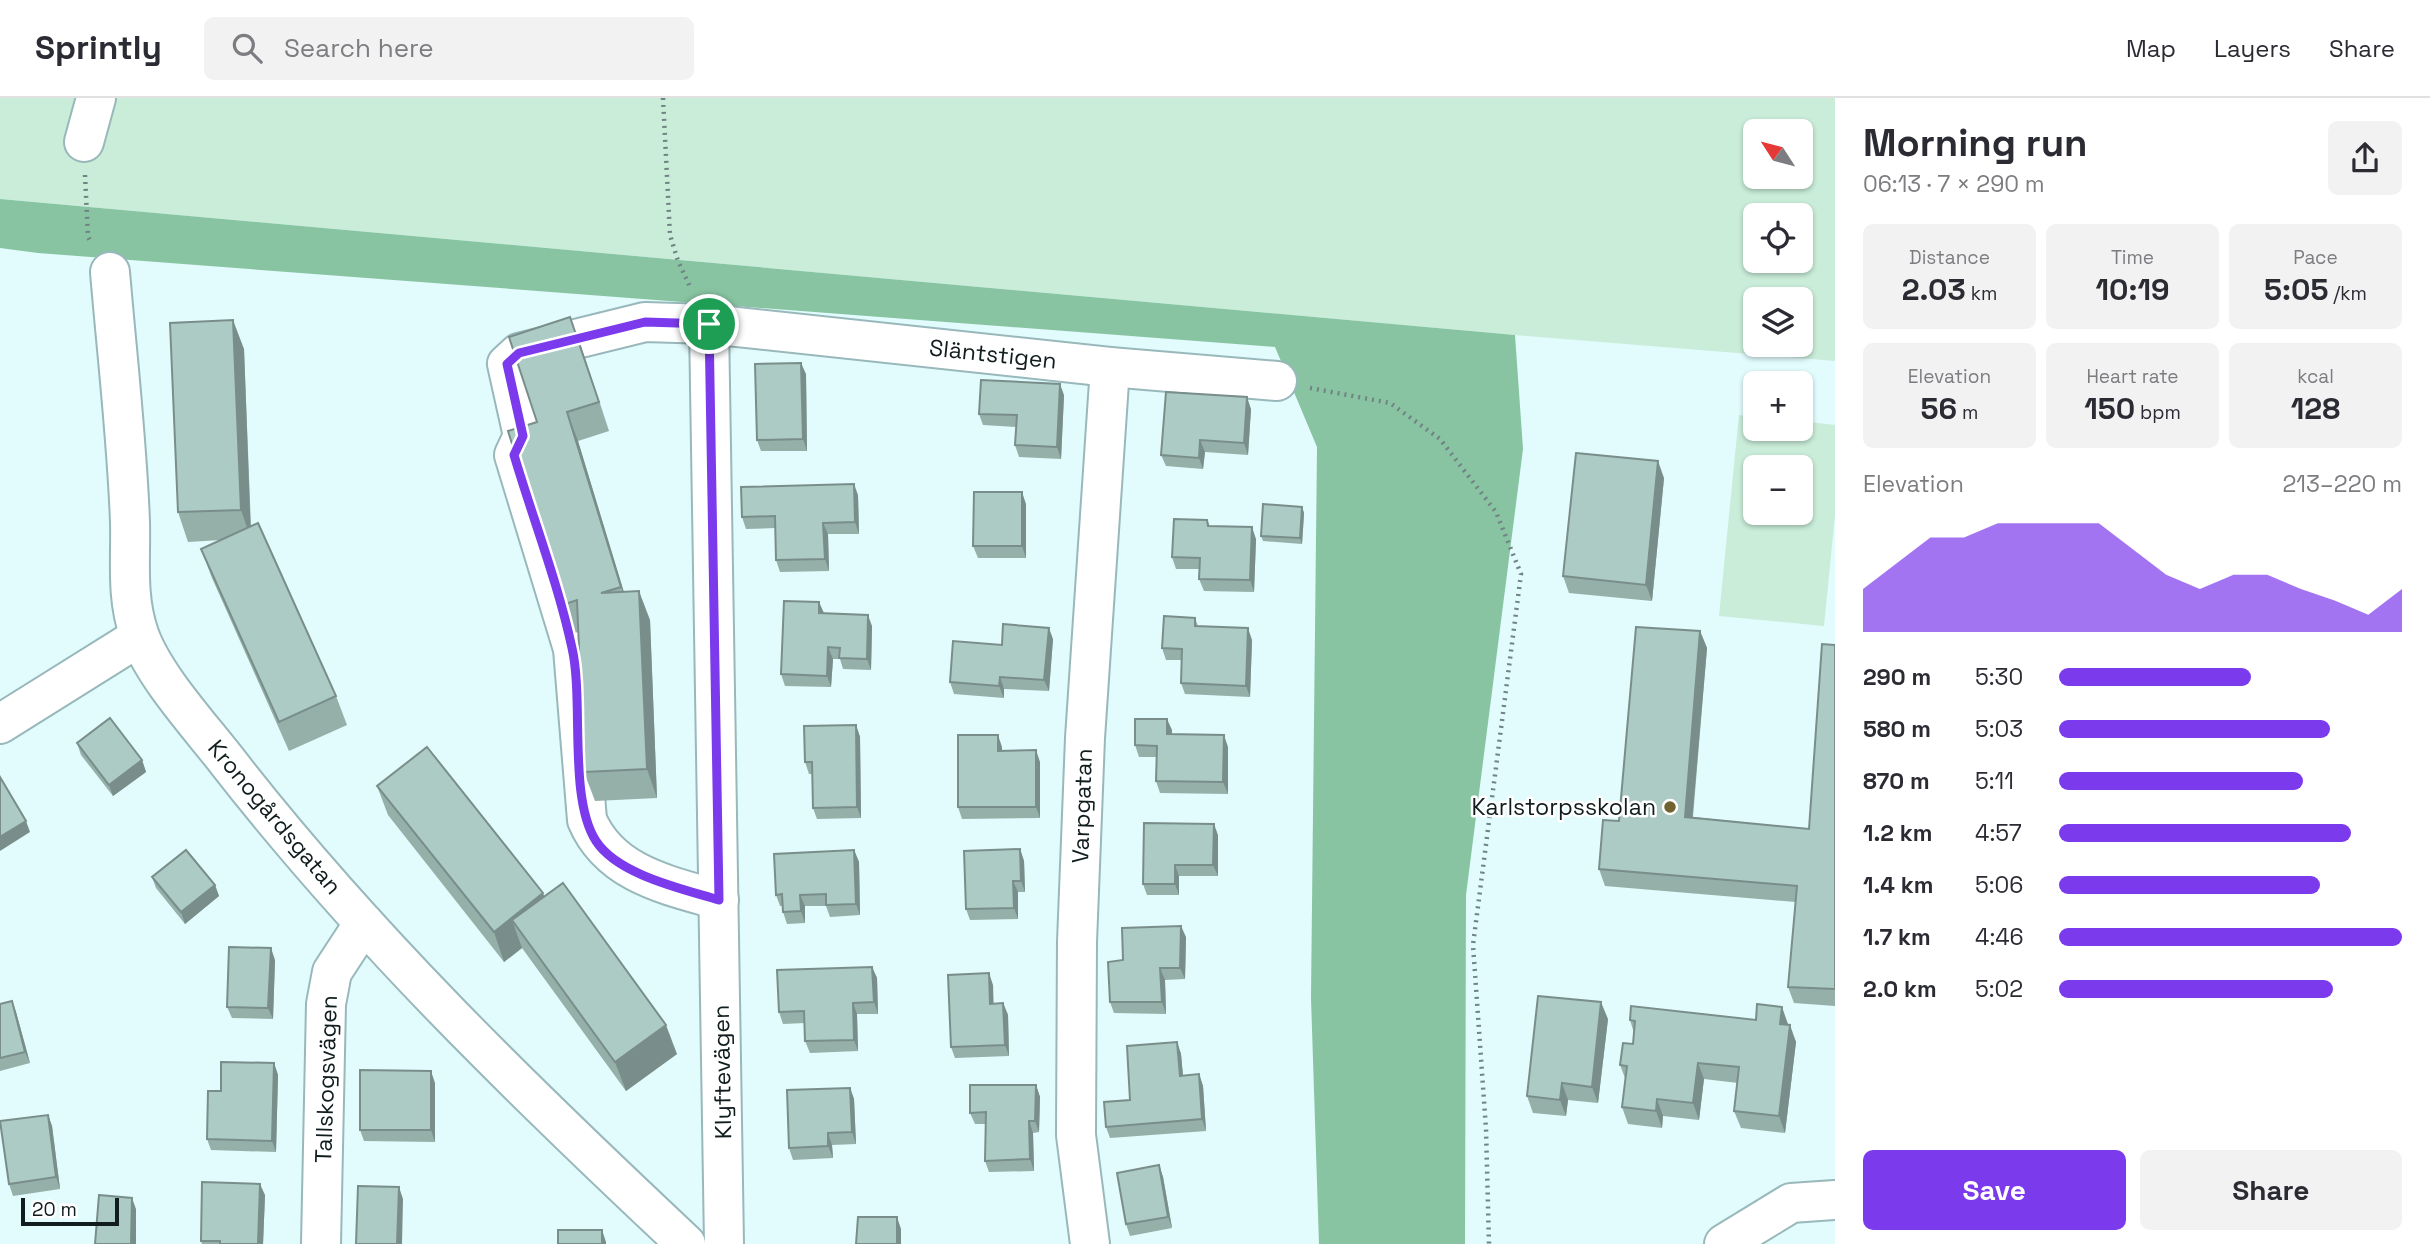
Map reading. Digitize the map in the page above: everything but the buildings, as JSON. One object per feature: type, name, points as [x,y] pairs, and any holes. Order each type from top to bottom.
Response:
[{"type":"street","points":[[84,142],[96,98]]},
{"type":"street","name":"Kronogårdsgatan","points":[[110,272],[130,522],[129,599],[139,637],[170,688],[276,825],[400,964],[579,1143],[686,1244]]},
{"type":"street","points":[[709,324],[645,322],[519,353],[507,364],[523,436],[514,455],[573,649],[587,820],[597,843],[623,864],[653,880],[719,900]]},
{"type":"street","name":"Släntstigen","points":[[709,324],[1110,367],[1277,381]]},
{"type":"street","name":"Klyftevägen","points":[[709,324],[724,1244]]},
{"type":"street","name":"Varpgatan","points":[[1090,1244],[1076,1135],[1077,942],[1084,738],[1110,367]]},
{"type":"street","points":[[0,724],[139,637]]},
{"type":"street","name":"Tallskogsvägen","points":[[321,1244],[326,1004],[332,972],[364,923]]},
{"type":"street","points":[[1724,1244],[1791,1203],[1835,1200]]},
{"type":"path","points":[[663,98],[670,235],[678,261],[709,324]]},
{"type":"path","points":[[84,142],[88,237],[110,272]]},
{"type":"path","points":[[1277,381],[1390,403],[1440,439],[1496,512],[1521,574],[1473,945],[1486,1129],[1489,1244]]},
{"type":"green space","points":[[0,98],[1835,98],[1835,361],[1786,357],[1813,357],[1813,287],[1743,287],[1743,354],[0,199]]},
{"type":"green space","points":[[0,199],[1515,335],[1523,449],[1466,895],[1465,1244],[1319,1244],[1311,998],[1317,447],[1275,347],[38,253],[0,248]]},
{"type":"green space","points":[[1739,415],[1743,416],[1743,441],[1813,441],[1813,422],[1835,425],[1835,515],[1824,626],[1719,616]]},
{"type":"place","name":"Karlstorpsskolan","points":[[1670,807]]},
{"type":"route","points":[[645,322],[709,324],[719,900],[653,880],[623,864],[597,843],[587,820],[582,788],[573,649],[514,455],[523,436],[507,364],[519,353],[645,322]]}]
